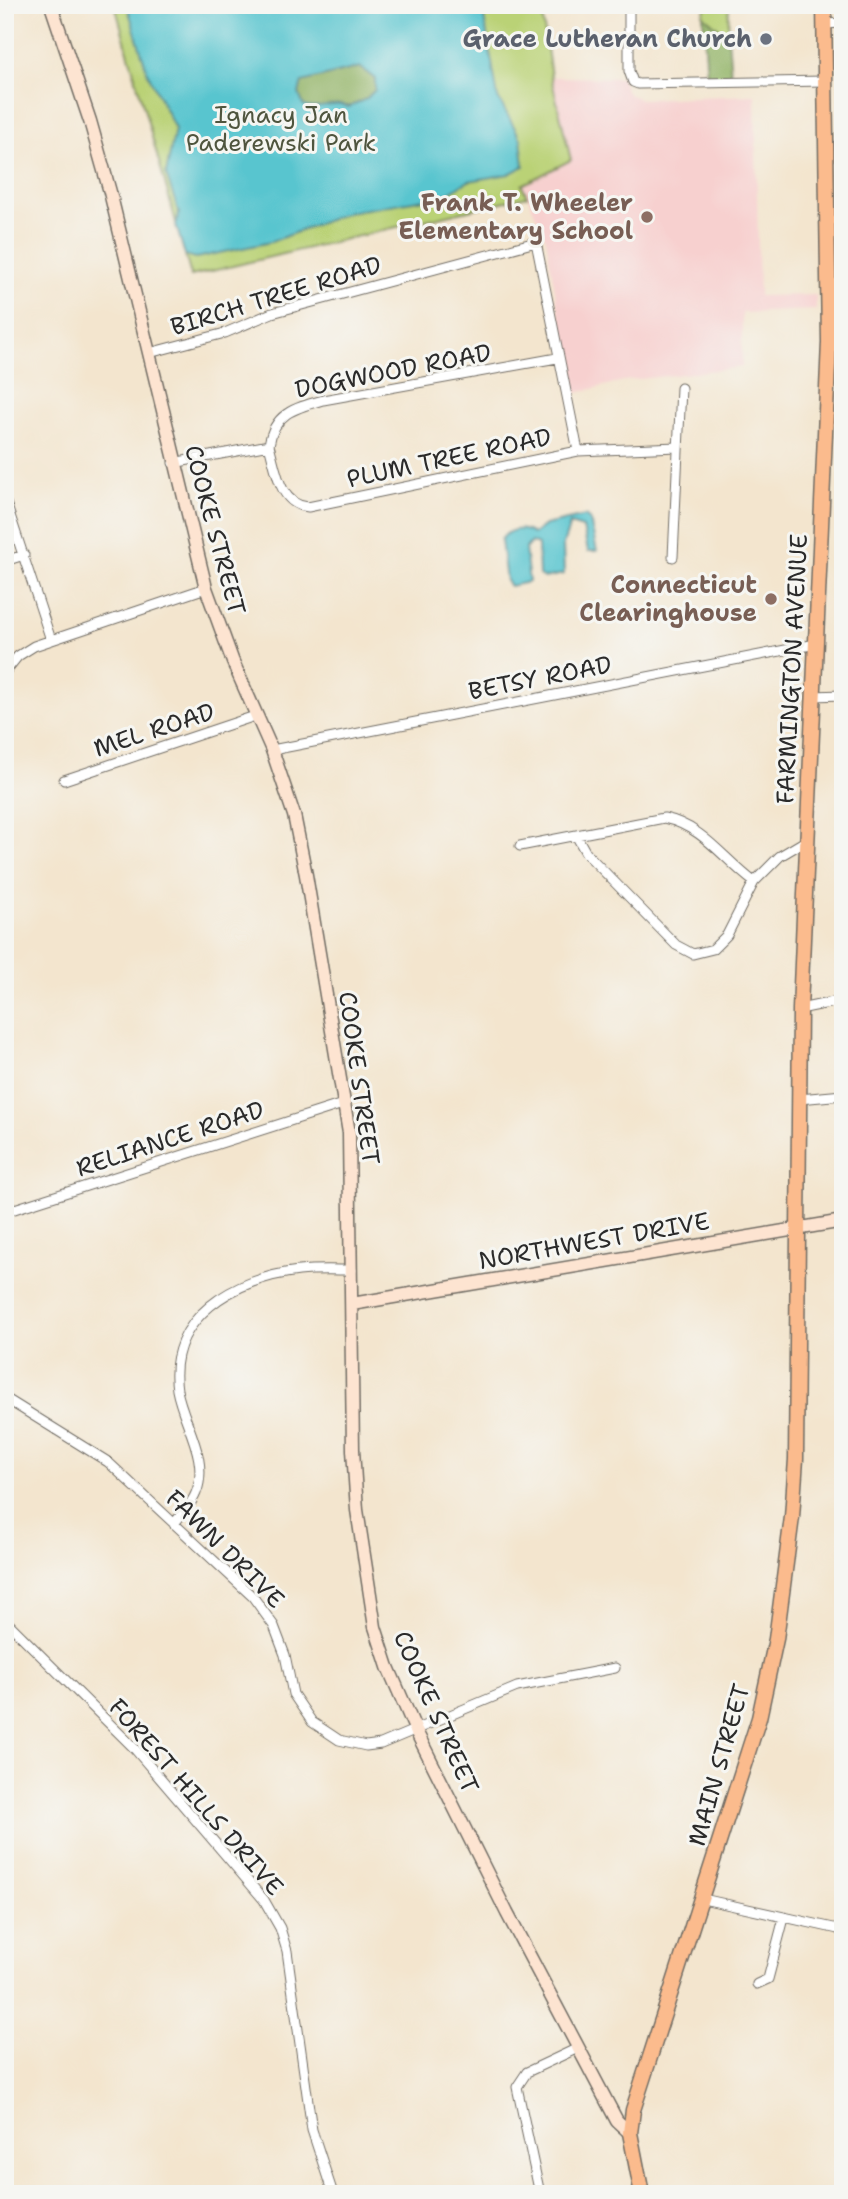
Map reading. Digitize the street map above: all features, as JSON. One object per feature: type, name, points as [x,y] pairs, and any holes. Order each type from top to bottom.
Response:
[{"type":"highway","name":"FARMINGTON AVENUE","points":[[796,1336],[800,1009],[813,696],[836,342],[824,5]]},
{"type":"highway","name":"MAIN STREET","points":[[642,2194],[630,2133],[641,2083],[704,1899],[759,1718],[776,1639],[795,1471],[796,1336]]},
{"type":"main road","name":"COOKE STREET","points":[[51,5],[90,121],[206,588],[255,716],[272,750],[294,815],[346,1103],[351,1174],[354,1462],[366,1578],[382,1650],[416,1731],[578,2048],[617,2120],[630,2133]]},
{"type":"main road","name":"NORTHWEST DRIVE","points":[[352,1304],[843,1221]]},
{"type":"street","points":[[629,5],[629,71],[633,82],[644,86],[825,81]]},
{"type":"street","points":[[824,24],[843,23]]},
{"type":"street","name":"BIRCH TREE ROAD","points":[[149,353],[225,333],[272,313],[536,243],[557,358]]},
{"type":"street","points":[[557,358],[578,451]]},
{"type":"street","name":"DOGWOOD ROAD","points":[[269,445],[275,423],[293,408],[557,358]]},
{"type":"street","points":[[673,557],[681,388]]},
{"type":"street","points":[[173,463],[269,445]]},
{"type":"street","name":"PLUM TREE ROAD","points":[[269,445],[285,496],[297,506],[308,506],[578,451],[678,447]]},
{"type":"street","points":[[5,500],[51,640]]},
{"type":"street","points":[[5,561],[24,555]]},
{"type":"street","points":[[5,672],[24,651],[206,588]]},
{"type":"street","name":"BETSY ROAD","points":[[272,750],[816,644]]},
{"type":"street","points":[[813,696],[843,695]]},
{"type":"street","name":"MEL ROAD","points":[[64,780],[255,716]]},
{"type":"street","points":[[520,846],[664,818],[684,822],[700,833],[754,882]]},
{"type":"street","points":[[576,835],[595,862],[676,945],[693,954],[713,950],[727,935],[754,882],[780,856],[807,840]]},
{"type":"street","points":[[800,1009],[843,1000]]},
{"type":"street","points":[[799,1100],[843,1095]]},
{"type":"street","name":"RELIANCE ROAD","points":[[5,1212],[346,1103]]},
{"type":"street","points":[[174,1524],[196,1494],[200,1469],[177,1390],[177,1363],[184,1335],[191,1324],[211,1303],[281,1274],[352,1270]]},
{"type":"street","name":"FAWN DRIVE","points":[[5,1398],[108,1462],[253,1597],[274,1626],[285,1656],[293,1694],[312,1722],[339,1740],[366,1746],[416,1731],[517,1687],[615,1668]]},
{"type":"street","name":"FOREST HILLS DRIVE","points":[[5,1620],[134,1748],[264,1900],[280,1928],[288,1951],[312,2130],[333,2194]]},
{"type":"street","points":[[704,1899],[838,1929],[843,1933]]},
{"type":"street","points":[[757,1984],[768,1979],[784,1918]]},
{"type":"street","points":[[540,2194],[517,2087],[527,2072],[578,2048]]},
{"type":"shaded area","name":"Frank T. Wheeler Elementary School","points":[[551,77],[621,78],[628,94],[640,99],[755,95],[759,296],[816,295],[816,310],[742,313],[742,367],[623,381],[573,394],[546,239],[522,184],[571,161]]},
{"type":"green space","name":"Ignacy Jan Paderewski Park","points":[[115,5],[541,5],[551,77],[571,160],[522,185],[527,196],[191,276]]},
{"type":"green space","points":[[706,5],[729,5],[728,36],[703,15]]},
{"type":"green space","points":[[703,15],[728,36],[731,76],[707,78]]},
{"type":"green space","points":[[360,67],[375,79],[375,90],[366,99],[349,107],[336,105],[313,108],[303,105],[299,93],[301,82]]},
{"type":"water","name":"Ignacy Jan Paderewski Park","points":[[127,5],[482,5],[498,98],[521,139],[524,166],[509,174],[469,181],[442,196],[349,212],[271,242],[196,258],[185,255],[176,225],[179,213],[166,174],[175,129],[148,74]],"holes":[[[360,67],[375,79],[375,90],[366,99],[349,107],[308,107],[303,105],[299,93],[302,82]]]},
{"type":"water","points":[[585,516],[590,520],[597,551],[588,551],[583,528],[570,524],[563,545],[564,574],[544,578],[539,575],[538,545],[531,542],[525,549],[529,582],[510,586],[506,581],[501,540],[504,536],[520,529],[533,534],[545,525]]},
{"type":"place","name":"Grace Lutheran Church","points":[[766,39]]},
{"type":"place","name":"Frank T. Wheeler Elementary School","points":[[647,217]]},
{"type":"place","name":"Connecticut Clearinghouse","points":[[771,599]]}]
